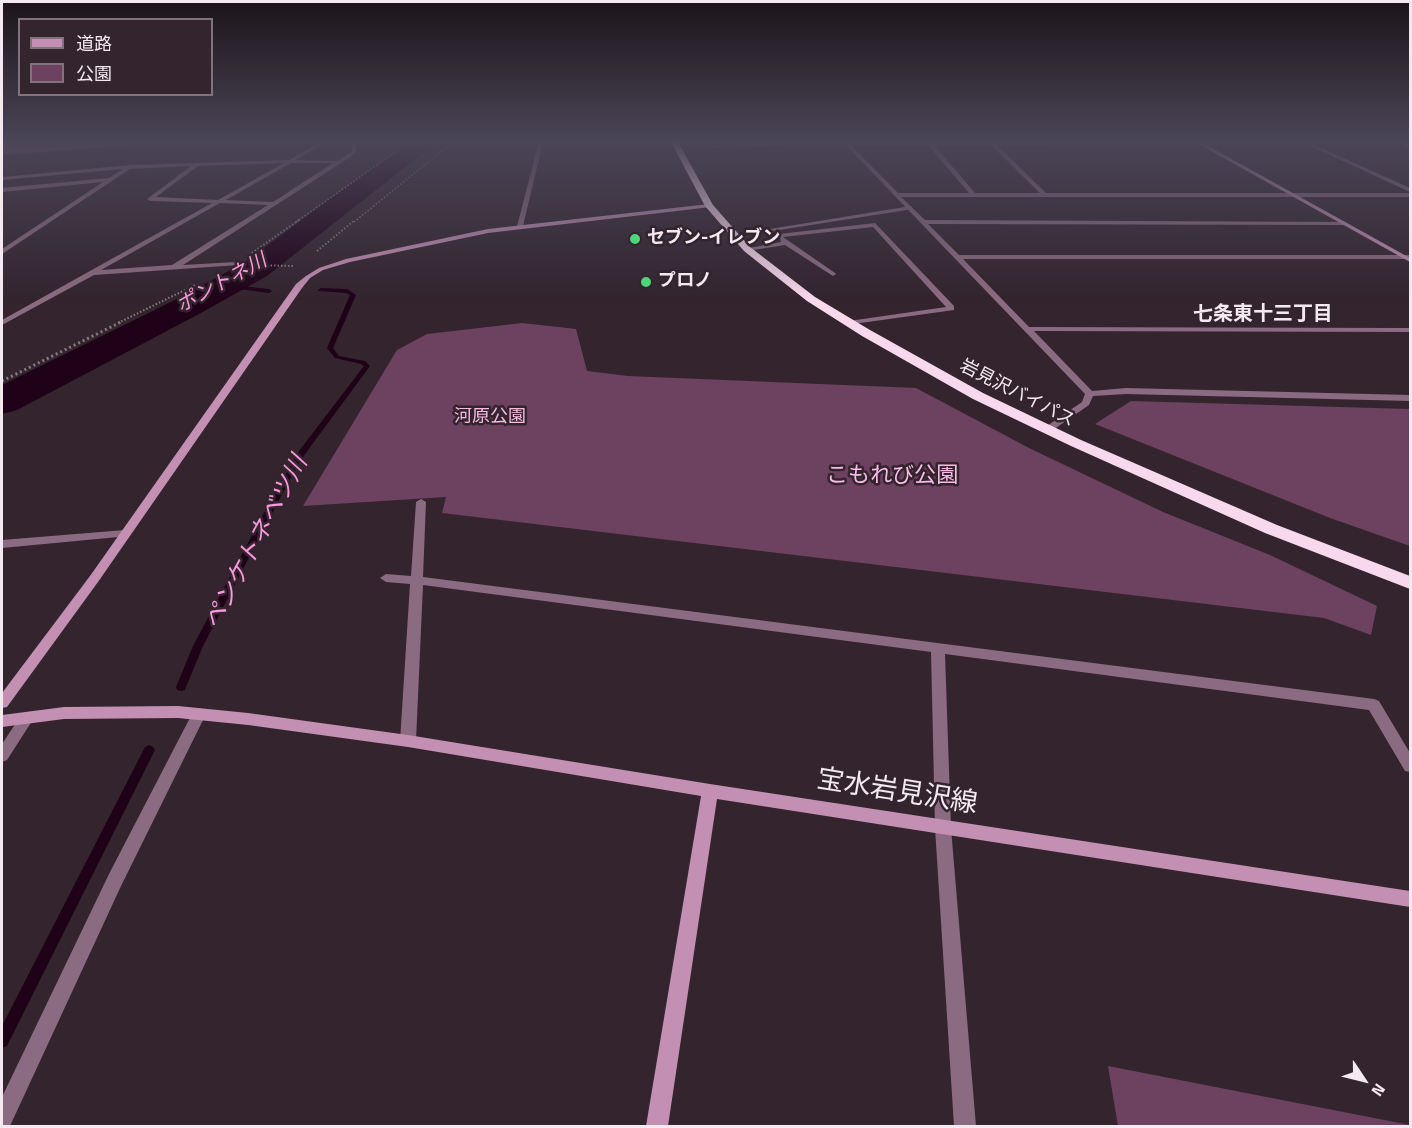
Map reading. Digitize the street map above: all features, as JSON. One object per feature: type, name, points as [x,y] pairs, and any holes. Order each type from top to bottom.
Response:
[{"type":"highway","name":"岩見沢バイパス","points":[[703,195],[709,206],[747,249],[804,293],[849,323],[978,396],[1047,430],[1271,529],[1410,583]]},
{"type":"street","points":[[2,252],[91,195]]},
{"type":"street","points":[[156,195],[150,199],[273,203]]},
{"type":"street","points":[[2,323],[231,195]]},
{"type":"street","points":[[174,267],[286,195]]},
{"type":"street","points":[[520,226],[528,195]]},
{"type":"street","points":[[898,195],[1313,195]]},
{"type":"street","points":[[898,195],[1090,394],[1126,391],[1410,398]]},
{"type":"street","points":[[1292,195],[1408,258]]},
{"type":"street","points":[[2,703],[125,534],[299,286],[308,277],[321,269],[348,260],[459,236],[520,226],[709,206]]},
{"type":"street","points":[[833,274],[786,243],[773,230],[911,208]]},
{"type":"street","points":[[925,222],[1343,223]]},
{"type":"street","points":[[779,236],[875,225],[951,308],[849,323]]},
{"type":"street","points":[[747,249],[786,243]]},
{"type":"street","points":[[958,257],[1408,258]]},
{"type":"street","points":[[92,273],[236,264]]},
{"type":"street","points":[[1025,329],[1410,330]]},
{"type":"street","points":[[1047,430],[1086,402],[1090,394]]},
{"type":"street","points":[[408,741],[421,502]]},
{"type":"street","points":[[2,544],[125,534]]},
{"type":"street","points":[[386,578],[417,580],[1374,705],[1410,766]]},
{"type":"street","points":[[938,648],[943,828],[965,1126]]},
{"type":"street","name":"宝水岩見沢線","points":[[2,721],[64,713],[178,712],[199,714],[408,741],[943,828],[1410,899]]},
{"type":"street","points":[[2,1119],[115,880],[199,714]]},
{"type":"street","points":[[2,756],[27,718]]},
{"type":"street","points":[[657,1126],[710,791]]},
{"type":"path","points":[[236,264],[335,195]]},
{"type":"path","points":[[312,256],[388,195]]},
{"type":"path","points":[[253,265],[294,266]]},
{"type":"path","points":[[2,381],[198,284]]},
{"type":"green space","name":"こもれび公園","points":[[522,323],[576,329],[587,371],[628,376],[916,388],[1029,448],[1163,512],[1270,555],[1377,606],[1371,635],[1324,618],[442,513],[446,497],[303,506],[397,350],[427,334]]},
{"type":"green space","points":[[1131,401],[1410,409],[1410,546],[1330,518],[1095,424]]},
{"type":"green space","points":[[1108,1066],[1410,1125],[1410,1126],[1118,1126]]},
{"type":"waterway","name":"ペンケトネベツ川","points":[[2,401],[187,307],[256,269],[352,195]]},
{"type":"waterway","name":"ペンケトネベツ川","points":[[225,286],[269,291]]},
{"type":"waterway","name":"ペンケトネベツ川","points":[[181,687],[198,646],[285,481],[302,453],[367,366],[363,362],[337,357],[330,348],[353,295],[347,291],[321,290]]},
{"type":"waterway","name":"ペンケトネベツ川","points":[[2,1041],[149,750]]},
{"type":"place","name":"セブン-イレブン","points":[[635,239]]},
{"type":"place","name":"プロノ","points":[[646,282]]},
{"type":"district","name":"七条東十三丁目","points":[[1263,315]]},
{"type":"water label","name":"ポントネ川","points":[[222,284]]},
{"type":"park label","name":"河原公園","points":[[490,418]]}]
